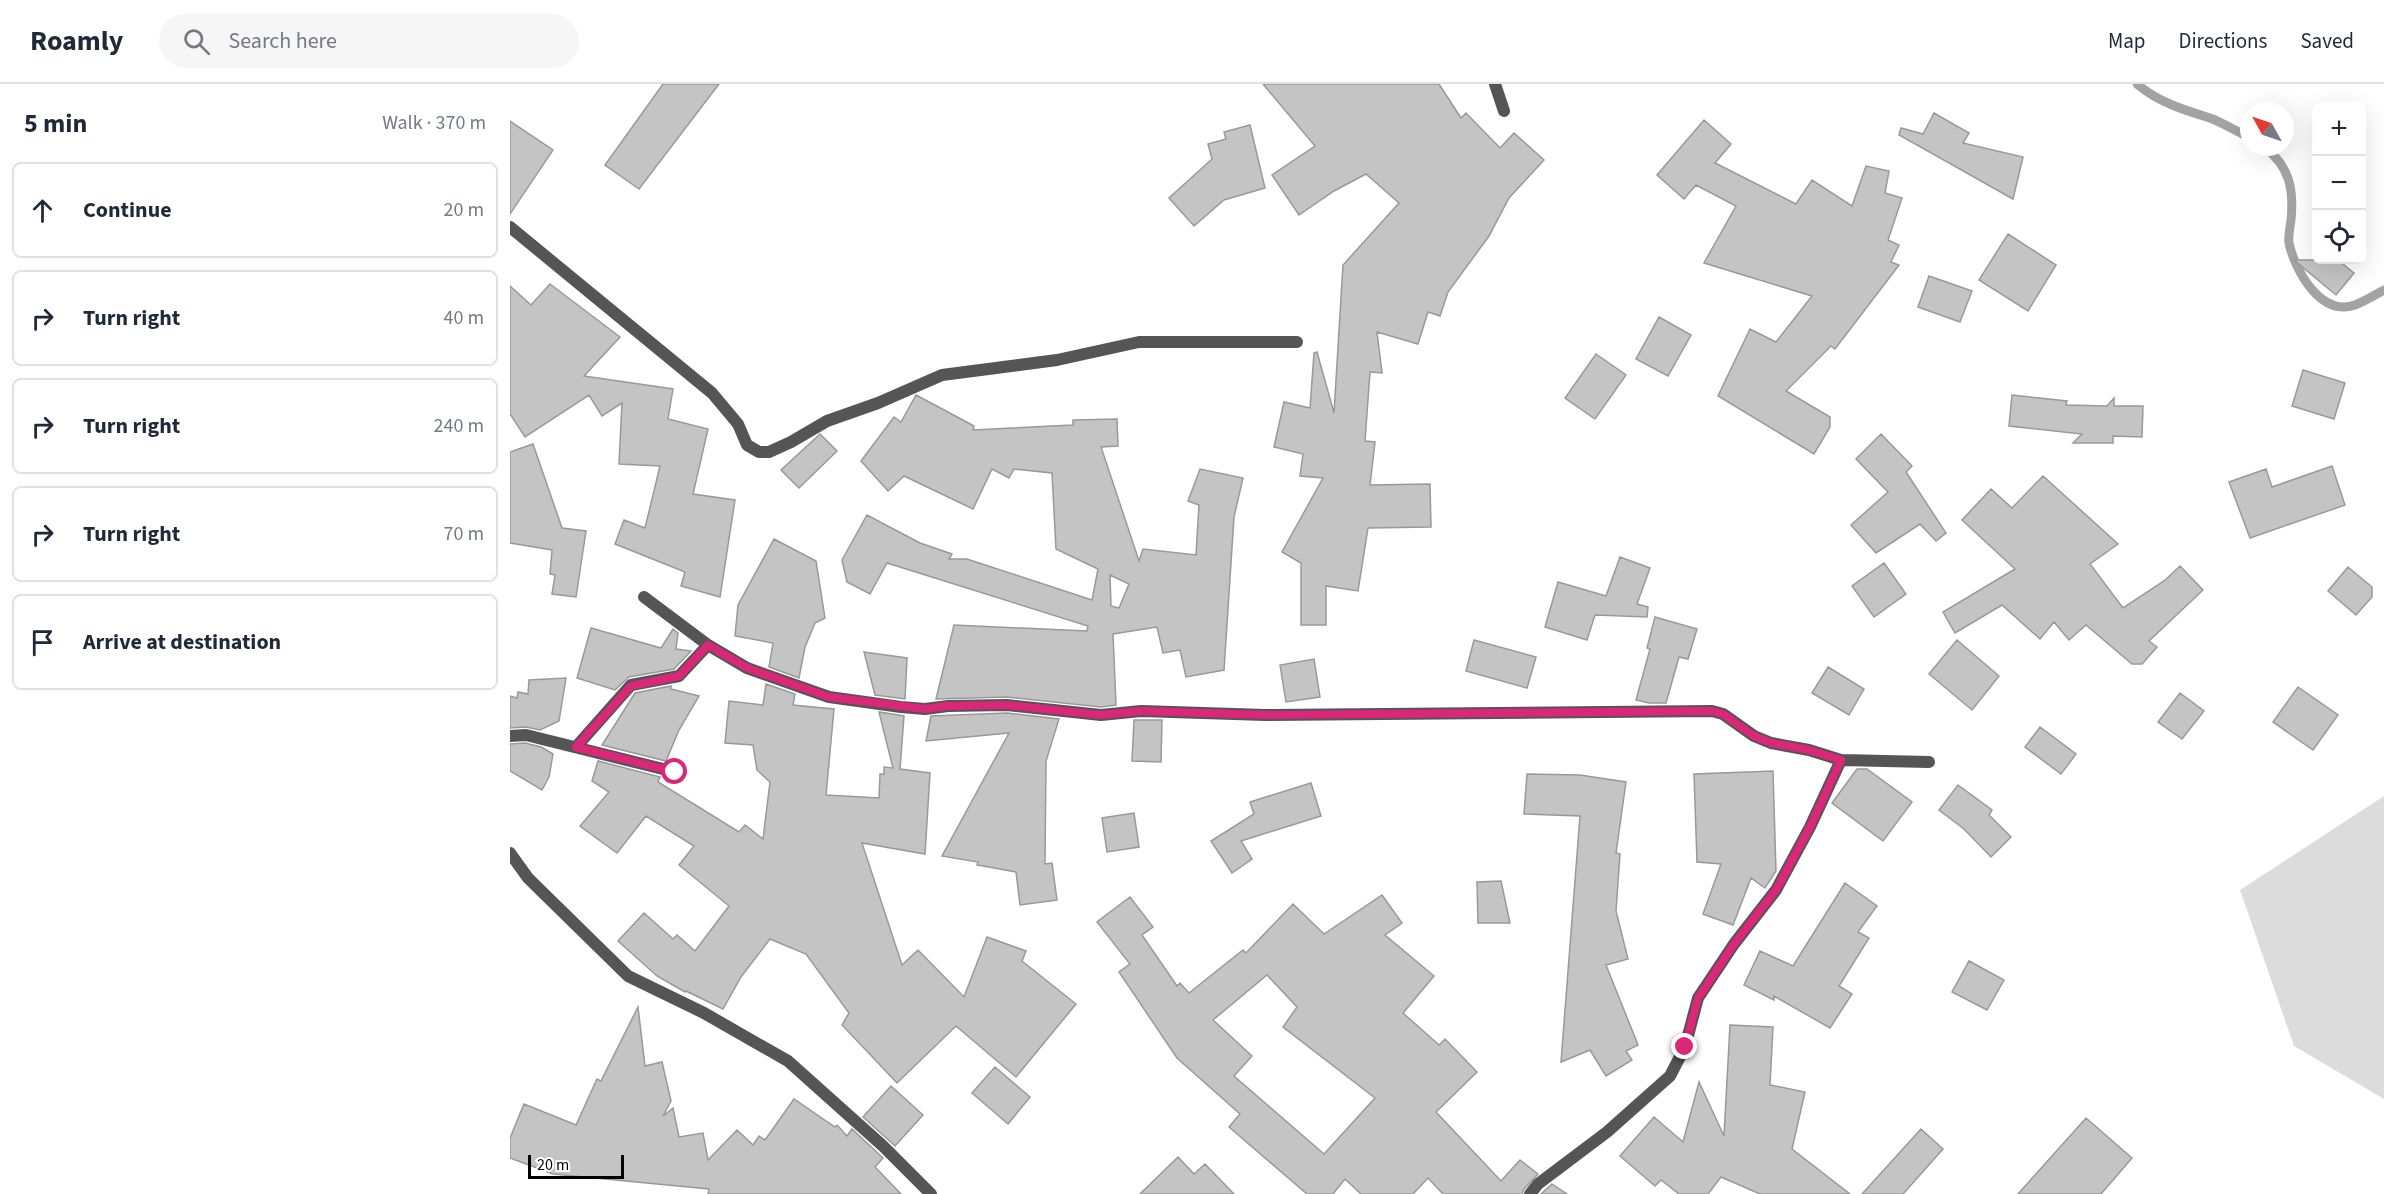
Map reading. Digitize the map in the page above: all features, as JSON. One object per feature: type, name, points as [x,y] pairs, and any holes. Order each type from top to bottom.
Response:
[{"type":"street","points":[[1495,84],[1504,111]]},
{"type":"street","points":[[510,227],[712,393],[738,424],[747,445],[759,452],[769,452],[827,421],[878,403],[942,375],[1057,360],[1139,342],[1297,342]]},
{"type":"street","points":[[644,597],[708,645],[747,668],[829,697],[901,707],[925,709],[948,706],[1007,705],[1101,715],[1141,711],[1265,715],[1712,711],[1723,714],[1754,736],[1771,743],[1809,750],[1841,760],[1929,762]]},
{"type":"street","points":[[576,747],[631,686],[679,676],[708,645]]},
{"type":"street","points":[[510,736],[526,735],[675,772]]},
{"type":"street","points":[[1530,1194],[1539,1184],[1607,1131],[1670,1076],[1685,1047],[1698,998],[1734,944],[1776,890],[1810,827],[1841,760]]},
{"type":"street","points":[[510,853],[528,878],[628,976],[704,1013],[788,1061],[931,1194]]},
{"type":"shaded area","points":[[2384,796],[2384,1099],[2294,1046],[2240,890]]},
{"type":"building","points":[[663,84],[719,84],[639,189],[605,165]]},
{"type":"building","points":[[1263,84],[1439,84],[1461,118],[1466,113],[1500,148],[1514,133],[1544,160],[1509,198],[1489,236],[1448,292],[1440,316],[1428,312],[1418,344],[1377,332],[1382,373],[1370,372],[1365,441],[1375,442],[1370,485],[1430,484],[1431,527],[1368,528],[1358,591],[1326,586],[1326,625],[1301,625],[1301,563],[1282,552],[1323,478],[1300,476],[1303,454],[1274,447],[1284,402],[1310,408],[1314,353],[1317,352],[1334,413],[1343,265],[1399,203],[1366,174],[1334,191],[1299,215],[1272,175],[1315,146]]},
{"type":"building","points":[[1934,113],[1969,133],[1963,143],[2023,157],[2013,199],[1899,135],[1901,128],[1923,134]]},
{"type":"building","points":[[1704,120],[1731,144],[1715,163],[1796,204],[1812,180],[1852,206],[1866,166],[1889,171],[1885,193],[1902,198],[1888,240],[1899,245],[1891,262],[1899,265],[1835,349],[1831,346],[1786,391],[1830,417],[1830,427],[1814,454],[1718,396],[1750,329],[1776,342],[1812,296],[1704,263],[1736,206],[1696,185],[1684,199],[1657,175]]},
{"type":"building","points":[[510,121],[553,150],[510,214]]},
{"type":"building","points":[[1250,125],[1265,188],[1224,200],[1194,226],[1169,198],[1212,159],[1208,144],[1226,139],[1224,132]]},
{"type":"building","points":[[2008,234],[2056,265],[2028,311],[1979,280]]},
{"type":"building","points":[[2294,260],[2312,260],[2312,264],[2343,264],[2354,273],[2336,295]]},
{"type":"building","points":[[1929,276],[1972,291],[1960,322],[1918,307]]},
{"type":"building","points":[[550,284],[620,337],[584,376],[673,389],[668,419],[708,429],[693,494],[735,500],[720,597],[681,586],[685,572],[615,544],[624,520],[645,528],[660,466],[619,464],[622,403],[602,416],[589,395],[525,437],[510,414],[510,286],[531,305]]},
{"type":"building","points":[[1659,317],[1691,335],[1668,376],[1636,359]]},
{"type":"building","points":[[1596,354],[1626,375],[1595,419],[1565,398]]},
{"type":"building","points":[[2303,370],[2345,383],[2334,419],[2292,406]]},
{"type":"building","points":[[916,395],[974,426],[973,430],[1073,425],[1073,420],[1117,419],[1118,446],[1101,447],[1139,561],[1143,549],[1196,555],[1199,505],[1188,501],[1200,469],[1243,478],[1234,517],[1224,670],[1186,677],[1180,650],[1163,653],[1157,627],[1113,634],[1116,705],[1101,707],[1007,697],[936,699],[954,625],[1087,631],[1088,626],[887,563],[870,594],[847,582],[842,560],[867,515],[920,543],[952,554],[949,559],[967,559],[1092,600],[1098,569],[1056,549],[1052,473],[1014,469],[1009,478],[992,469],[973,509],[904,476],[888,491],[861,461],[894,417],[901,422]],"holes":[[[1110,575],[1129,584],[1119,608],[1111,606]]]},
{"type":"building","points":[[2012,395],[2067,401],[2066,405],[2107,406],[2114,398],[2114,406],[2143,406],[2142,437],[2113,436],[2113,443],[2073,443],[2082,434],[2009,426]]},
{"type":"building","points":[[820,434],[837,451],[799,488],[781,470]]},
{"type":"building","points":[[1881,434],[1912,466],[1906,472],[1946,533],[1936,541],[1920,524],[1876,553],[1851,525],[1888,492],[1856,459]]},
{"type":"building","points":[[533,444],[562,528],[586,531],[576,597],[552,594],[555,575],[550,574],[552,550],[510,543],[510,452]]},
{"type":"building","points":[[2332,466],[2345,505],[2250,538],[2229,482],[2266,469],[2272,487]]},
{"type":"building","points":[[2043,476],[2118,544],[2090,564],[2123,608],[2164,581],[2180,566],[2203,590],[2149,641],[2157,647],[2142,664],[2132,664],[2086,625],[2069,640],[2054,622],[2040,639],[2002,605],[1955,633],[1943,612],[2015,569],[1962,520],[1991,489],[2012,508]]},
{"type":"building","points":[[774,539],[816,561],[825,618],[815,623],[805,647],[799,678],[769,667],[773,643],[735,636],[738,605]]},
{"type":"building","points":[[1620,557],[1650,568],[1637,604],[1648,607],[1647,617],[1595,615],[1587,640],[1545,627],[1558,582],[1606,596]]},
{"type":"building","points":[[1884,563],[1906,594],[1874,617],[1852,586]]},
{"type":"building","points":[[2348,567],[2372,587],[2372,597],[2356,615],[2328,591]]},
{"type":"building","points":[[1655,617],[1697,629],[1688,659],[1679,657],[1666,703],[1636,700],[1650,649],[1647,648]]},
{"type":"building","points":[[591,628],[661,648],[673,629],[678,633],[676,649],[691,651],[674,669],[629,677],[615,690],[577,678]]},
{"type":"building","points":[[1474,640],[1536,657],[1527,688],[1466,671]]},
{"type":"building","points":[[1957,640],[1999,676],[1972,710],[1929,674]]},
{"type":"building","points":[[864,652],[907,658],[905,699],[875,695]]},
{"type":"building","points":[[1314,659],[1320,697],[1286,702],[1280,665]]},
{"type":"building","points":[[1828,667],[1864,689],[1849,715],[1812,693]]},
{"type":"building","points":[[566,678],[559,721],[540,730],[526,727],[510,728],[510,696],[517,698],[518,692],[528,694],[529,680]]},
{"type":"building","points":[[766,684],[795,694],[793,705],[834,709],[826,795],[879,798],[880,774],[884,774],[884,767],[893,768],[879,712],[904,716],[900,769],[930,773],[925,854],[862,843],[902,965],[918,950],[964,997],[987,937],[1026,951],[1022,961],[1076,1004],[1016,1077],[956,1026],[897,1083],[842,1025],[849,1013],[806,954],[770,939],[741,977],[723,1009],[657,976],[618,941],[644,913],[673,939],[677,935],[695,951],[729,906],[679,865],[694,846],[646,816],[617,853],[580,826],[609,792],[592,781],[598,761],[660,777],[658,782],[739,832],[745,825],[763,839],[770,782],[757,770],[753,745],[725,743],[729,701],[763,705]]},
{"type":"building","points":[[671,686],[671,689],[699,696],[679,730],[666,761],[602,745],[635,693]]},
{"type":"building","points":[[2298,687],[2338,715],[2313,750],[2273,722]]},
{"type":"building","points":[[2180,693],[2204,711],[2182,739],[2158,722]]},
{"type":"building","points":[[1007,713],[1059,719],[1046,761],[1045,864],[1052,863],[1057,900],[1020,905],[1016,872],[942,856],[1009,733],[926,741],[931,716]]},
{"type":"building","points":[[1134,720],[1162,720],[1161,762],[1132,761]]},
{"type":"building","points":[[2040,727],[2076,754],[2061,774],[2025,747]]},
{"type":"building","points":[[525,743],[541,747],[553,754],[549,777],[542,790],[510,771],[510,744]]},
{"type":"building","points":[[1857,769],[1867,769],[1912,802],[1883,841],[1832,803]]},
{"type":"building","points":[[1773,771],[1776,871],[1765,888],[1751,878],[1733,925],[1703,914],[1721,864],[1697,862],[1694,774]]},
{"type":"building","points":[[1527,774],[1580,775],[1626,782],[1616,853],[1620,854],[1616,911],[1628,959],[1606,965],[1638,1045],[1626,1051],[1632,1060],[1606,1076],[1590,1050],[1561,1062],[1580,816],[1524,814]]},
{"type":"building","points":[[1311,783],[1321,816],[1241,841],[1252,859],[1232,873],[1211,841],[1254,814],[1250,802]]},
{"type":"building","points":[[1958,785],[1992,810],[1989,815],[2011,837],[1991,857],[1964,829],[1939,810]]},
{"type":"building","points":[[1134,813],[1139,847],[1107,852],[1102,818]]},
{"type":"building","points":[[1501,881],[1510,923],[1478,923],[1477,882]]},
{"type":"building","points":[[1845,883],[1877,906],[1858,932],[1869,938],[1839,986],[1852,994],[1830,1028],[1774,996],[1774,1000],[1744,985],[1760,951],[1793,966]]},
{"type":"building","points":[[1382,895],[1402,923],[1385,935],[1434,976],[1403,1013],[1439,1045],[1445,1039],[1477,1072],[1436,1112],[1501,1181],[1520,1160],[1538,1174],[1522,1194],[1443,1194],[1428,1178],[1413,1194],[1361,1194],[1345,1179],[1333,1194],[1307,1194],[1229,1127],[1240,1114],[1177,1058],[1119,972],[1130,964],[1097,922],[1130,897],[1153,927],[1142,935],[1177,986],[1180,983],[1189,993],[1243,950],[1246,953],[1293,904],[1324,934]],"holes":[[[1267,975],[1297,1007],[1283,1027],[1375,1098],[1324,1154],[1234,1076],[1252,1056],[1213,1020]]]},
{"type":"building","points":[[1969,961],[2004,980],[1987,1010],[1952,992]]},
{"type":"building","points":[[638,1007],[645,1066],[662,1062],[671,1101],[663,1116],[673,1108],[679,1137],[703,1133],[708,1160],[737,1130],[753,1145],[759,1136],[765,1140],[794,1099],[835,1127],[837,1125],[847,1136],[852,1129],[883,1158],[875,1167],[901,1194],[708,1194],[709,1189],[553,1174],[510,1158],[510,1138],[524,1104],[576,1125],[597,1079],[601,1081]]},
{"type":"building","points":[[1730,1025],[1773,1027],[1770,1085],[1805,1092],[1792,1149],[1850,1194],[1760,1194],[1721,1177],[1708,1194],[1679,1194],[1661,1180],[1655,1186],[1620,1156],[1654,1117],[1683,1142],[1699,1082],[1724,1136]]},
{"type":"building","points":[[995,1067],[1030,1097],[1008,1124],[972,1093]]},
{"type":"building","points":[[891,1086],[923,1115],[895,1146],[863,1117]]},
{"type":"building","points":[[2086,1118],[2132,1158],[2101,1194],[2018,1194]]},
{"type":"building","points":[[1921,1129],[1943,1149],[1903,1194],[1862,1194]]},
{"type":"building","points":[[1178,1157],[1194,1174],[1205,1164],[1234,1194],[1140,1194]]},
{"type":"building","points":[[1552,1184],[1567,1194],[1541,1194]]},
{"type":"waterway","points":[[2137,84],[2162,101],[2215,120],[2240,132]]},
{"type":"waterway","points":[[2275,156],[2285,171],[2291,189],[2289,243],[2292,254],[2312,289],[2331,304],[2343,307],[2355,305],[2384,290]]},
{"type":"route","points":[[675,772],[576,747],[631,686],[679,676],[708,645],[747,668],[829,697],[925,709],[948,706],[1007,705],[1044,711],[1101,715],[1141,711],[1265,715],[1712,711],[1723,714],[1754,736],[1771,743],[1809,750],[1841,760],[1810,827],[1776,890],[1734,944],[1698,998],[1685,1047]]}]
